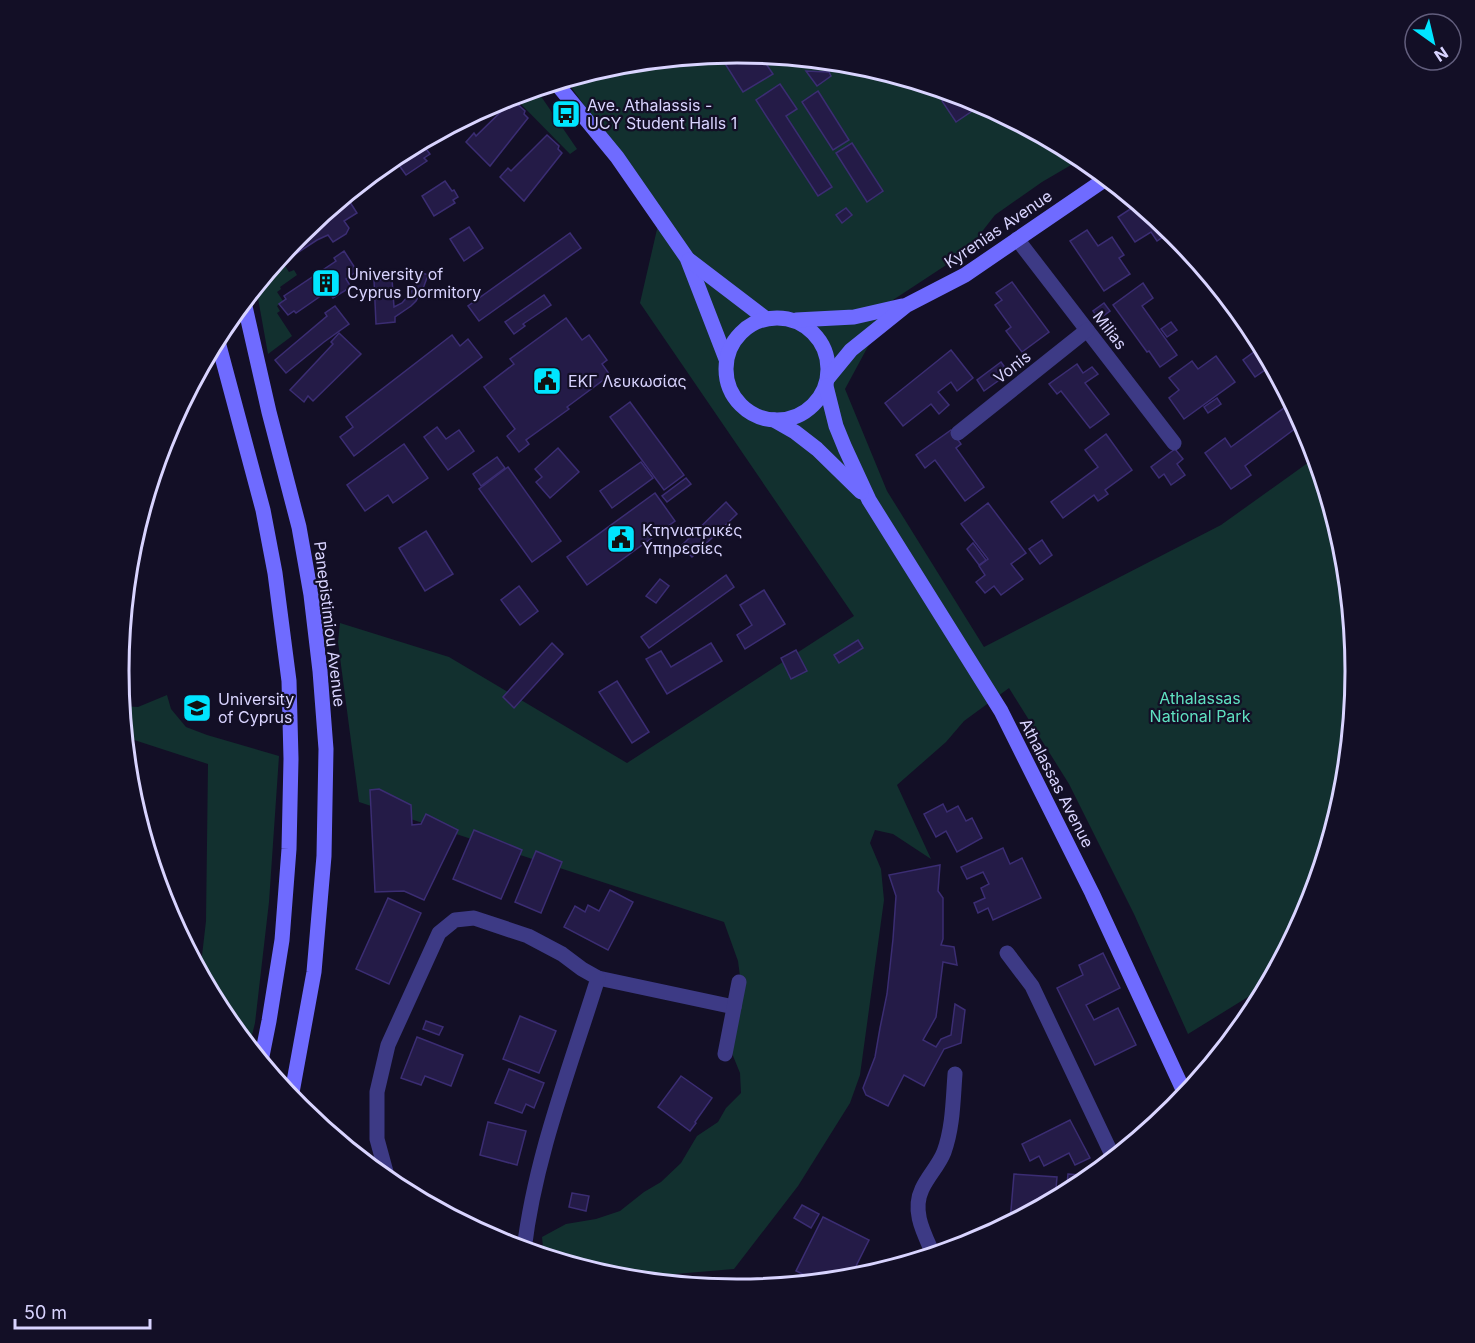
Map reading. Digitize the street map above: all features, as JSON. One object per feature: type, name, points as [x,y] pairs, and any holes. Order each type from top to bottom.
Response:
[{"type":"main road","points":[[561,89],[620,162],[687,258],[726,359]]},
{"type":"main road","name":"Kyrenias Avenue","points":[[827,382],[851,350],[907,305],[965,275],[1099,183]]},
{"type":"main road","points":[[687,258],[765,318]]},
{"type":"main road","name":"Kyrenias Avenue","points":[[796,320],[855,317],[907,305]]},
{"type":"main road","name":"Panepistimiou Avenue","points":[[246,313],[269,412],[299,526],[315,628],[326,749],[324,856],[314,972],[293,1087]]},
{"type":"main road","points":[[765,318],[796,320],[818,337],[825,350],[828,364],[827,382],[816,402],[793,418],[774,420],[750,413],[732,395],[728,384],[725,371],[731,345],[740,333],[765,318]]},
{"type":"main road","points":[[221,350],[262,510],[275,573],[289,681],[291,759],[287,883],[282,940],[263,1052]]},
{"type":"main road","name":"Athalassas Avenue","points":[[827,382],[836,426],[869,500],[1001,711],[1086,880],[1182,1087]]},
{"type":"main road","name":"Athalassas Avenue","points":[[774,420],[817,448],[869,500]]},
{"type":"street","name":"Milias","points":[[1017,239],[1174,443]]},
{"type":"street","name":"Vonis","points":[[958,433],[1087,330]]},
{"type":"street","points":[[385,1167],[377,1139],[377,1092],[388,1045],[440,933],[455,920],[474,918],[528,936],[598,978],[734,1007]]},
{"type":"street","points":[[1007,953],[1032,986],[1111,1152]]},
{"type":"street","points":[[525,1242],[528,1215],[540,1160],[598,978]]},
{"type":"street","points":[[725,1054],[739,982]]},
{"type":"street","points":[[931,1249],[921,1226],[917,1205],[921,1190],[943,1154],[952,1120],[955,1074]]},
{"type":"green space","name":"Athalassas National Park","points":[[698,64],[777,64],[817,68],[895,84],[933,95],[1007,126],[1073,164],[1042,182],[995,215],[966,252],[893,300],[845,389],[887,491],[984,647],[1221,525],[1309,462],[1325,514],[1341,592],[1346,672],[1341,751],[1334,790],[1314,867],[1300,904],[1283,941],[1253,994],[1188,1034],[1134,914],[1069,784],[1009,688],[964,721],[946,742],[897,785],[931,859],[893,834],[875,830],[870,843],[881,869],[884,900],[860,1075],[850,1103],[798,1186],[734,1269],[660,1275],[619,1268],[543,1248],[542,1237],[566,1224],[596,1219],[620,1211],[661,1182],[681,1163],[697,1136],[718,1122],[726,1108],[741,1093],[740,1073],[729,1046],[742,992],[738,961],[724,922],[359,802],[338,642],[340,623],[449,657],[627,763],[854,616],[640,303],[661,212],[571,87],[658,68]]},
{"type":"green space","points":[[540,96],[577,149],[570,154],[520,103]]},
{"type":"green space","points":[[285,265],[289,272],[294,270],[297,275],[280,287],[281,289],[277,292],[283,301],[277,306],[280,311],[277,313],[292,336],[268,354],[258,297]]},
{"type":"green space","points":[[167,695],[171,709],[186,727],[279,756],[269,902],[251,1037],[232,1010],[202,959],[206,921],[208,764],[133,740],[130,706],[138,707]]},
{"type":"building","points":[[725,63],[766,64],[773,74],[743,92]]},
{"type":"building","points":[[806,71],[829,72],[831,76],[817,86]]},
{"type":"building","points":[[780,84],[797,109],[786,116],[832,187],[818,196],[756,100]]},
{"type":"building","points":[[818,91],[849,140],[833,150],[802,102]]},
{"type":"building","points":[[944,99],[973,110],[956,122],[942,101]]},
{"type":"building","points":[[518,104],[525,111],[524,114],[528,118],[490,166],[466,142],[474,133],[476,136],[503,110]]},
{"type":"building","points":[[547,135],[559,146],[558,149],[562,153],[524,201],[500,177],[508,168],[511,171]]},
{"type":"building","points":[[852,143],[883,191],[867,202],[836,153]]},
{"type":"building","points":[[426,149],[430,154],[424,158],[427,161],[406,175],[399,166]]},
{"type":"building","name":"University of Cyprus Dormitory","points":[[445,181],[458,197],[453,200],[455,203],[434,216],[422,196]]},
{"type":"building","points":[[350,203],[357,213],[344,221],[349,228],[346,234],[333,242],[328,235],[294,255]]},
{"type":"building","points":[[846,208],[852,215],[842,223],[836,215]]},
{"type":"building","points":[[1132,208],[1163,237],[1157,241],[1151,232],[1135,242],[1118,217]]},
{"type":"building","name":"University of Cyprus Dormitory","points":[[469,227],[483,248],[464,261],[450,239]]},
{"type":"building","points":[[1087,230],[1098,246],[1112,237],[1124,255],[1119,258],[1130,274],[1104,291],[1070,241]]},
{"type":"building","points":[[570,233],[581,248],[479,321],[468,306]]},
{"type":"building","name":"University of Cyprus Dormitory","points":[[344,251],[357,271],[346,279],[351,287],[333,298],[328,291],[296,313],[294,311],[288,315],[279,304],[286,299],[284,296],[336,261],[334,258]]},
{"type":"building","name":"University of Cyprus Dormitory","points":[[420,272],[428,275],[416,301],[395,317],[395,322],[376,324],[374,280],[392,279],[394,307],[402,303],[409,295],[416,285]]},
{"type":"building","points":[[1012,282],[1049,332],[1022,352],[1006,331],[1011,327],[995,305],[1002,300],[996,293]]},
{"type":"building","points":[[1143,283],[1153,298],[1142,306],[1177,355],[1160,367],[1113,305]]},
{"type":"building","points":[[544,295],[551,305],[523,324],[525,326],[514,334],[505,322]]},
{"type":"building","points":[[1104,303],[1110,311],[1099,319],[1093,311]]},
{"type":"building","name":"University of Cyprus Dormitory","points":[[335,306],[349,324],[286,373],[275,360],[327,316],[325,313]]},
{"type":"building","name":"ΕΚΓ Λευκωσίας","points":[[566,318],[582,340],[589,335],[607,360],[602,364],[610,375],[526,440],[529,444],[519,452],[507,436],[515,429],[484,387],[514,364],[510,359]]},
{"type":"building","points":[[1171,322],[1177,330],[1167,337],[1161,329]]},
{"type":"building","name":"University of Cyprus Dormitory","points":[[339,333],[361,354],[313,401],[308,396],[304,402],[290,390],[333,344],[331,342]]},
{"type":"building","points":[[452,335],[460,346],[468,339],[482,357],[354,456],[340,437],[353,427],[346,417]]},
{"type":"building","points":[[951,350],[973,378],[957,391],[951,382],[938,392],[949,405],[939,414],[931,404],[903,426],[885,403]]},
{"type":"building","points":[[1254,352],[1265,370],[1255,377],[1243,360]]},
{"type":"building","points":[[1216,356],[1235,382],[1184,419],[1169,398],[1179,390],[1169,378],[1192,361],[1198,369]]},
{"type":"building","points":[[1001,362],[1009,373],[984,391],[977,380]]},
{"type":"building","points":[[1077,364],[1083,373],[1092,367],[1098,374],[1085,383],[1109,414],[1090,428],[1061,391],[1057,394],[1049,384]]},
{"type":"building","points":[[1217,398],[1221,404],[1208,413],[1204,407]]},
{"type":"building","points":[[630,402],[684,475],[664,490],[610,417]]},
{"type":"building","points":[[1285,407],[1295,429],[1245,466],[1251,475],[1231,489],[1205,453],[1225,438],[1231,447]]},
{"type":"building","points":[[437,427],[446,439],[459,430],[474,451],[448,470],[424,437]]},
{"type":"building","points":[[951,430],[961,444],[956,448],[984,487],[965,501],[935,460],[925,468],[916,455]]},
{"type":"building","points":[[1106,434],[1132,470],[1105,490],[1108,494],[1098,501],[1094,495],[1063,518],[1051,502],[1098,467],[1085,450]]},
{"type":"building","points":[[404,444],[428,478],[393,503],[388,495],[365,511],[347,485]]},
{"type":"building","points":[[558,448],[579,472],[550,498],[536,482],[542,477],[535,469]]},
{"type":"building","points":[[1175,449],[1183,459],[1177,464],[1185,475],[1171,485],[1164,474],[1159,478],[1151,467]]},
{"type":"building","points":[[497,457],[505,468],[481,486],[473,474]]},
{"type":"building","points":[[641,462],[653,478],[612,508],[600,491]]},
{"type":"building","points":[[508,467],[561,541],[532,562],[479,489]]},
{"type":"building","points":[[686,478],[691,484],[667,502],[662,496]]},
{"type":"building","name":"Κτηνιατρικές Υπηρεσίες","points":[[655,493],[675,521],[587,585],[567,557]]},
{"type":"building","points":[[726,502],[737,514],[692,557],[681,546]]},
{"type":"building","points":[[988,503],[1026,553],[1011,564],[1023,579],[1001,595],[994,586],[985,593],[976,582],[985,575],[979,566],[988,559],[961,524]]},
{"type":"building","points":[[426,531],[453,574],[425,591],[399,548]]},
{"type":"building","points":[[1042,540],[1052,555],[1040,564],[1029,549]]},
{"type":"building","points":[[973,543],[986,560],[979,565],[967,549]]},
{"type":"building","points":[[726,575],[734,587],[649,648],[641,637]]},
{"type":"building","points":[[660,579],[669,586],[656,603],[646,596]]},
{"type":"building","points":[[519,586],[538,611],[520,625],[501,600]]},
{"type":"building","points":[[764,590],[785,624],[745,649],[737,635],[752,625],[740,605]]},
{"type":"building","points":[[858,640],[863,648],[839,663],[834,655]]},
{"type":"building","points":[[552,643],[563,654],[514,708],[503,697]]},
{"type":"building","points":[[711,643],[722,661],[667,694],[646,659],[661,651],[671,667]]},
{"type":"building","points":[[796,650],[807,671],[791,679],[781,658]]},
{"type":"building","points":[[617,681],[649,732],[632,743],[599,692]]},
{"type":"building","points":[[379,789],[411,805],[412,825],[421,824],[426,814],[458,830],[424,900],[404,891],[375,892],[370,790]]},
{"type":"building","points":[[943,804],[947,812],[958,806],[966,821],[972,818],[982,838],[957,852],[946,831],[936,837],[924,814]]},
{"type":"building","points":[[474,830],[522,850],[501,899],[453,879]]},
{"type":"building","points":[[1003,848],[1010,864],[1022,858],[1041,898],[993,920],[988,908],[978,913],[974,903],[985,898],[981,888],[989,884],[983,872],[967,879],[961,867]]},
{"type":"building","points":[[536,851],[562,862],[541,913],[515,902]]},
{"type":"building","points":[[940,865],[938,891],[943,898],[941,945],[954,947],[957,965],[943,962],[936,1017],[923,1040],[936,1047],[941,1039],[951,1035],[955,1004],[965,1010],[961,1043],[944,1049],[924,1086],[904,1075],[888,1106],[866,1095],[863,1088],[875,1057],[887,994],[896,896],[889,875]]},
{"type":"building","points":[[610,890],[633,902],[608,950],[564,927],[575,906],[585,912],[588,905],[599,911]]},
{"type":"building","points":[[388,898],[421,913],[389,984],[356,969]]},
{"type":"building","points":[[1103,953],[1120,988],[1086,1005],[1094,1020],[1118,1008],[1136,1045],[1095,1065],[1057,988],[1083,975],[1079,965]]},
{"type":"building","points":[[520,1016],[556,1031],[539,1073],[503,1059]]},
{"type":"building","points":[[426,1021],[443,1027],[439,1035],[423,1029]]},
{"type":"building","points":[[417,1037],[463,1055],[451,1086],[425,1076],[421,1085],[401,1078]]},
{"type":"building","points":[[509,1069],[544,1083],[534,1108],[526,1104],[522,1113],[495,1103]]},
{"type":"building","points":[[681,1076],[712,1098],[690,1131],[658,1107]]},
{"type":"building","points":[[1070,1120],[1090,1158],[1075,1165],[1069,1153],[1044,1166],[1039,1156],[1030,1161],[1022,1144]]},
{"type":"building","points":[[488,1122],[526,1131],[517,1165],[480,1155]]},
{"type":"building","points":[[1014,1174],[1057,1177],[1056,1189],[1011,1215]]},
{"type":"building","points":[[1068,1174],[1079,1175],[1076,1177],[1067,1182]]},
{"type":"building","points":[[572,1193],[589,1196],[586,1211],[569,1207]]},
{"type":"building","points":[[802,1205],[819,1214],[811,1228],[794,1218]]},
{"type":"building","points":[[823,1217],[869,1240],[855,1268],[807,1276],[796,1271]]},
{"type":"place","name":"Ave. Athalassis - UCY Student Halls 1","points":[[566,114]]},
{"type":"place","name":"University of Cyprus Dormitory","points":[[326,283]]},
{"type":"place","name":"ΕΚΓ Λευκωσίας","points":[[547,381]]},
{"type":"place","name":"Κτηνιατρικές Υπηρεσίες","points":[[621,539]]},
{"type":"place","name":"University of Cyprus","points":[[197,708]]}]
